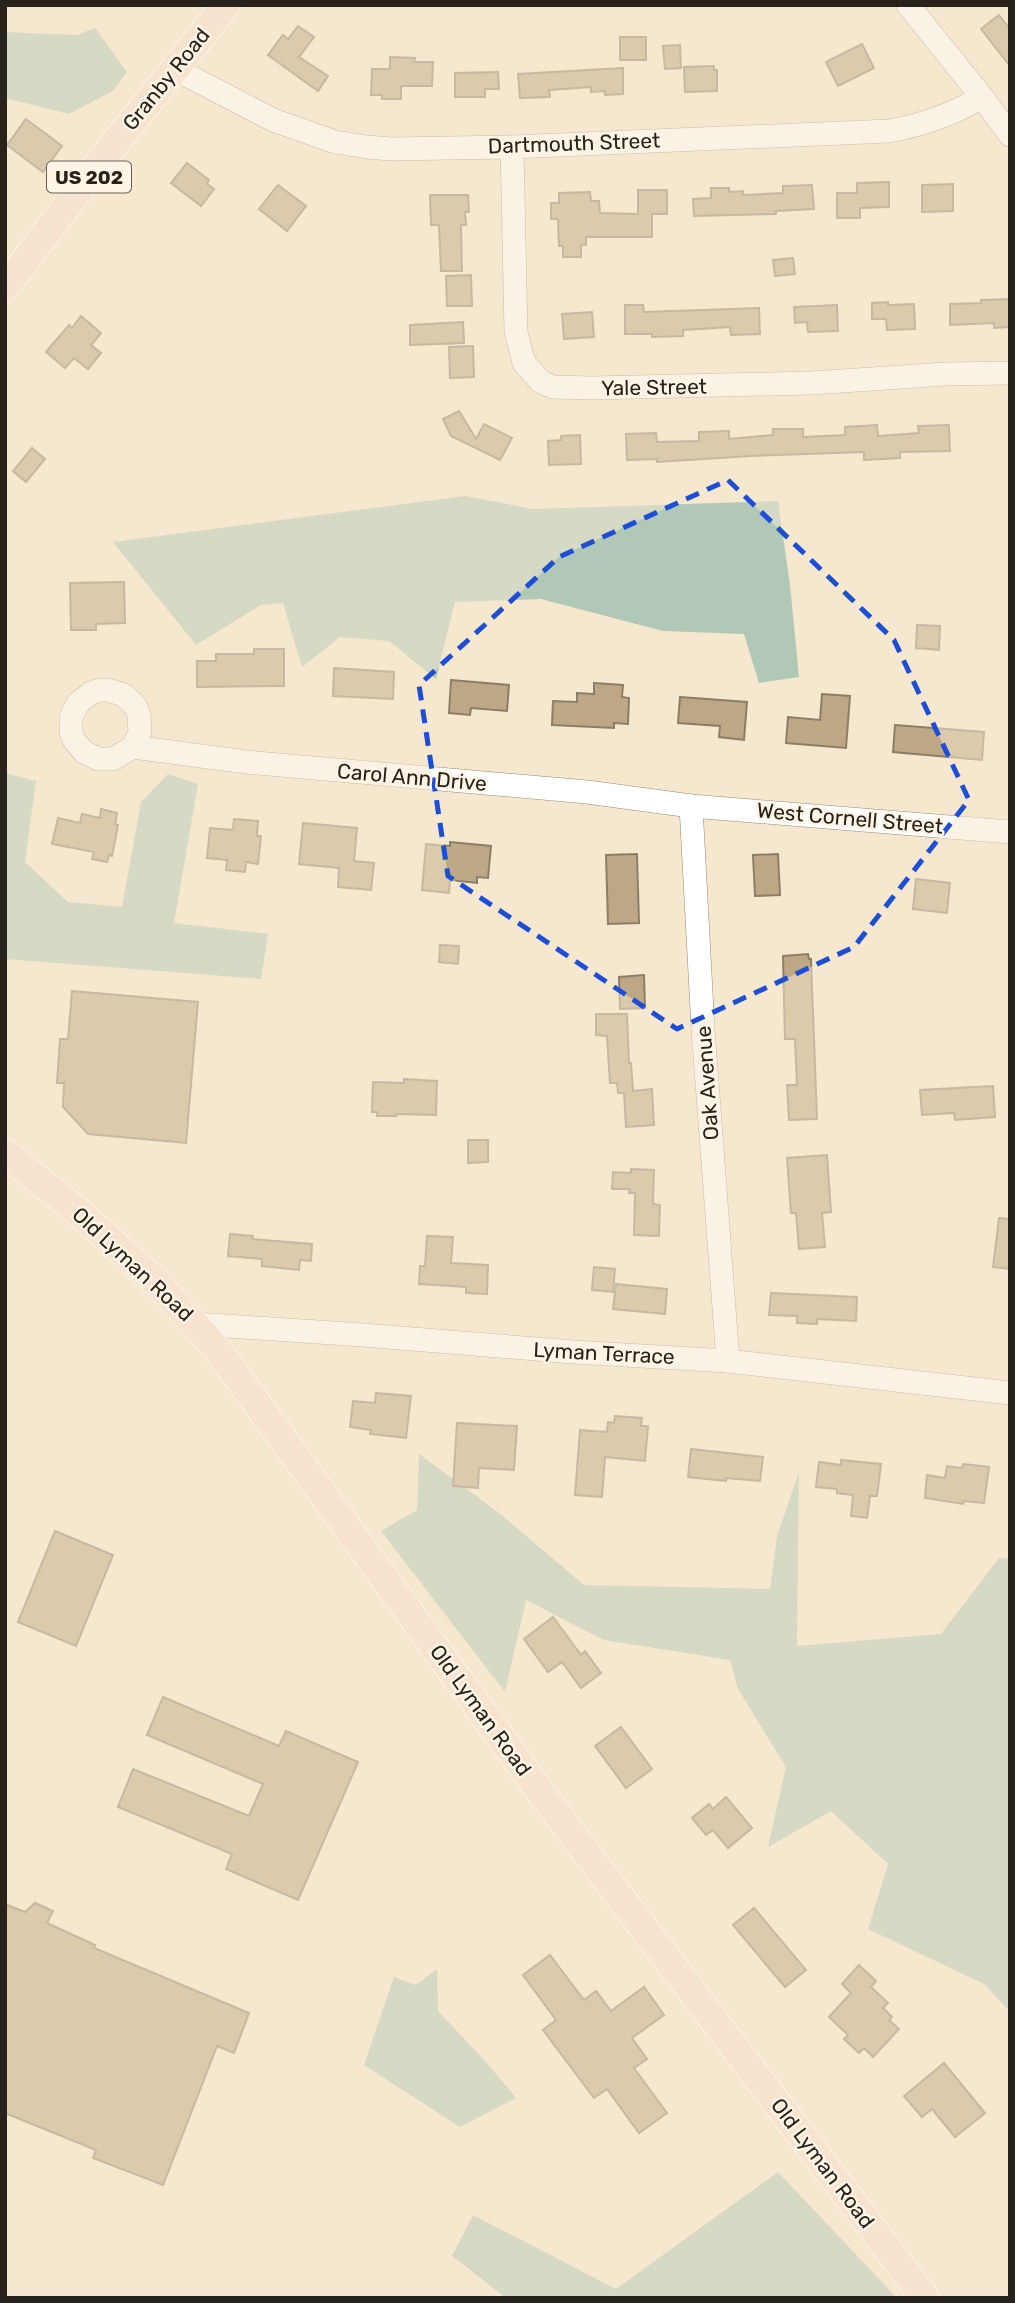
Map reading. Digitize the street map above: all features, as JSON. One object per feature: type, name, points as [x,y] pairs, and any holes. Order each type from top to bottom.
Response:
[{"type":"main road","name":"Granby Road","points":[[5,287],[226,5]]},
{"type":"main road","name":"Old Lyman Road","points":[[5,1153],[76,1210],[156,1282],[196,1324],[541,1793],[925,2298]]},
{"type":"street","points":[[908,5],[1010,135]]},
{"type":"street","name":"Dartmouth Street","points":[[175,69],[273,120],[335,142],[391,149],[512,147],[889,131],[941,118],[982,97]]},
{"type":"street","name":"Yale Street","points":[[512,147],[516,332],[524,363],[541,382],[553,387],[592,388],[812,383],[1010,373]]},
{"type":"street","name":"Carol Ann Drive","points":[[133,747],[246,762],[587,792],[691,806]]},
{"type":"street","name":"West Cornell Street","points":[[691,806],[1010,832]]},
{"type":"street","name":"Oak Avenue","points":[[691,806],[703,1029],[728,1361]]},
{"type":"street","name":"Lyman Terrace","points":[[196,1324],[728,1361],[1010,1393]]},
{"type":"highlighted area","points":[[728,480],[894,640],[969,800],[854,947],[677,1029],[448,876],[419,685],[559,557]]},
{"type":"green space","points":[[95,28],[127,72],[113,91],[69,114],[5,98],[5,32],[77,35]]},
{"type":"green space","points":[[465,496],[533,509],[778,501],[799,677],[759,683],[744,634],[663,631],[541,599],[455,602],[436,679],[389,641],[340,637],[302,667],[283,603],[261,605],[196,645],[113,542]]},
{"type":"green space","points":[[5,773],[36,781],[25,862],[68,902],[122,907],[141,802],[168,774],[198,784],[174,923],[268,934],[261,979],[5,959]]},
{"type":"green space","points":[[419,1454],[498,1512],[584,1585],[770,1589],[777,1536],[799,1472],[797,1646],[941,1634],[999,1558],[1010,1559],[1010,2012],[984,1984],[868,1929],[888,1864],[831,1811],[768,1847],[786,1767],[738,1689],[730,1660],[604,1640],[526,1600],[505,1692],[381,1531],[417,1510]]},
{"type":"green space","points":[[437,1969],[438,2011],[516,2098],[460,2127],[364,2065],[394,1977],[416,1985]]},
{"type":"green space","points":[[778,2172],[897,2298],[506,2298],[452,2256],[473,2215],[616,2289]]},
{"type":"building","points":[[999,15],[1010,29],[1010,66],[981,29]]},
{"type":"building","points":[[298,26],[314,37],[299,57],[328,76],[318,91],[268,55],[283,35],[288,39]]},
{"type":"building","points":[[620,37],[646,37],[646,60],[620,60]]},
{"type":"building","points":[[862,44],[874,68],[838,86],[826,62]]},
{"type":"building","points":[[680,45],[681,68],[665,69],[663,46]]},
{"type":"building","points":[[390,57],[415,58],[414,62],[433,62],[432,86],[401,86],[401,99],[382,99],[382,95],[371,95],[372,69],[390,69]]},
{"type":"building","points":[[714,66],[714,70],[717,70],[717,91],[685,92],[684,67]]},
{"type":"building","points":[[623,68],[623,94],[605,95],[605,91],[591,92],[591,87],[549,90],[550,97],[520,98],[518,74]]},
{"type":"building","points":[[498,72],[499,89],[485,89],[485,97],[455,97],[455,73]]},
{"type":"building","points":[[26,119],[62,146],[43,172],[7,145]]},
{"type":"building","points":[[187,163],[209,180],[207,184],[214,189],[201,206],[171,183]]},
{"type":"building","points":[[889,182],[889,207],[860,208],[860,218],[837,218],[837,193],[857,193],[857,183]]},
{"type":"building","points":[[953,184],[953,211],[922,212],[922,185]]},
{"type":"building","points":[[278,185],[306,206],[287,231],[259,209]]},
{"type":"building","points":[[812,185],[814,209],[776,211],[776,214],[694,216],[693,199],[711,198],[711,188],[729,188],[729,192],[743,191],[743,195],[783,193],[783,186]]},
{"type":"building","points":[[638,190],[667,190],[667,214],[652,214],[652,237],[586,237],[586,245],[581,245],[581,257],[563,257],[563,246],[559,246],[558,219],[551,219],[551,203],[559,203],[559,193],[590,192],[591,201],[599,201],[600,213],[638,214]]},
{"type":"building","points":[[430,195],[468,195],[469,212],[465,212],[466,225],[461,225],[462,271],[441,271],[439,225],[431,225]]},
{"type":"building","points":[[793,258],[795,274],[775,276],[773,260]]},
{"type":"building","points":[[471,275],[472,306],[447,306],[446,276]]},
{"type":"building","points":[[1010,299],[1010,327],[994,328],[994,323],[950,325],[950,304]]},
{"type":"building","points":[[888,302],[888,305],[914,304],[915,329],[887,330],[886,319],[872,319],[872,303]]},
{"type":"building","points":[[625,305],[643,305],[644,312],[759,308],[760,334],[731,335],[730,327],[683,330],[683,336],[625,334]]},
{"type":"building","points":[[837,305],[838,331],[808,332],[807,322],[795,323],[794,307]]},
{"type":"building","points":[[592,312],[594,337],[564,339],[562,314]]},
{"type":"building","points":[[81,316],[101,333],[91,345],[101,353],[88,369],[74,358],[65,368],[46,352],[69,325],[72,328]]},
{"type":"building","points":[[463,322],[464,343],[410,345],[410,325]]},
{"type":"building","points":[[473,346],[474,377],[450,378],[449,347]]},
{"type":"building","points":[[459,411],[476,439],[484,424],[512,438],[500,460],[451,436],[443,419]]},
{"type":"building","points":[[877,425],[878,436],[919,433],[918,426],[949,425],[950,451],[900,452],[900,458],[864,460],[864,452],[657,462],[657,459],[627,460],[626,434],[656,433],[657,442],[699,441],[699,432],[729,431],[729,439],[773,435],[773,429],[803,429],[803,437],[845,435],[845,427]]},
{"type":"building","points":[[580,435],[581,464],[549,465],[548,441],[561,440],[561,436]]},
{"type":"building","points":[[32,448],[45,459],[26,482],[13,471]]},
{"type":"building","points":[[124,582],[125,623],[96,624],[96,630],[71,630],[70,583]]},
{"type":"building","points":[[917,625],[940,626],[939,650],[916,648]]},
{"type":"building","points":[[254,649],[284,649],[284,686],[197,687],[197,661],[216,661],[216,654],[254,654]]},
{"type":"building","points":[[334,668],[394,672],[393,699],[333,696]]},
{"type":"building","points":[[451,680],[509,685],[507,711],[471,708],[470,715],[449,713]]},
{"type":"building","points":[[594,683],[623,685],[622,697],[629,698],[628,724],[614,723],[614,728],[552,725],[553,701],[577,702],[577,693],[594,694]]},
{"type":"building","points":[[822,694],[850,696],[846,748],[786,743],[788,717],[820,720]]},
{"type":"building","points":[[680,697],[747,702],[744,740],[719,737],[720,726],[678,723]]},
{"type":"building","points":[[895,725],[984,732],[982,760],[893,752]]},
{"type":"building","points":[[101,809],[117,813],[115,824],[118,825],[112,856],[109,855],[107,862],[92,859],[94,852],[52,844],[58,818],[80,823],[82,814],[100,818]]},
{"type":"building","points":[[234,819],[258,821],[257,836],[261,836],[258,864],[246,862],[245,872],[226,870],[227,860],[207,858],[210,828],[233,830]]},
{"type":"building","points":[[303,823],[357,828],[354,861],[374,863],[371,890],[338,887],[339,868],[299,864]]},
{"type":"building","points":[[450,842],[491,846],[488,878],[477,877],[477,883],[450,880],[449,893],[422,890],[426,844],[450,846]]},
{"type":"building","points":[[637,854],[639,923],[608,924],[606,855]]},
{"type":"building","points":[[778,854],[780,895],[755,896],[753,855]]},
{"type":"building","points":[[916,879],[950,883],[947,913],[913,909]]},
{"type":"building","points":[[440,945],[459,946],[458,964],[439,962]]},
{"type":"building","points":[[808,954],[811,959],[817,1119],[789,1120],[787,1085],[797,1085],[795,1039],[785,1039],[783,956]]},
{"type":"building","points":[[644,975],[645,1008],[620,1009],[619,977]]},
{"type":"building","points":[[72,991],[198,1002],[186,1143],[88,1134],[63,1107],[64,1083],[57,1083],[60,1039],[68,1039]]},
{"type":"building","points":[[596,1014],[627,1014],[633,1091],[652,1089],[654,1125],[626,1127],[624,1093],[618,1093],[617,1083],[610,1083],[607,1036],[596,1035]]},
{"type":"building","points":[[404,1079],[437,1081],[436,1115],[377,1116],[377,1112],[372,1112],[373,1082],[404,1083]]},
{"type":"building","points":[[993,1086],[995,1117],[955,1120],[954,1113],[922,1115],[920,1090]]},
{"type":"building","points":[[468,1140],[488,1140],[488,1162],[468,1163]]},
{"type":"building","points":[[827,1155],[831,1212],[822,1213],[825,1247],[799,1249],[796,1213],[791,1213],[787,1158]]},
{"type":"building","points":[[631,1169],[654,1170],[653,1204],[660,1205],[659,1236],[634,1235],[635,1193],[629,1193],[630,1189],[612,1189],[613,1172],[631,1173]]},
{"type":"building","points":[[999,1218],[1010,1219],[1010,1269],[993,1267]]},
{"type":"building","points":[[230,1234],[253,1236],[252,1239],[312,1244],[311,1261],[300,1260],[299,1270],[262,1266],[262,1259],[228,1256]]},
{"type":"building","points":[[427,1236],[453,1237],[451,1263],[488,1265],[487,1294],[466,1293],[466,1287],[419,1284],[420,1266],[425,1266]]},
{"type":"building","points":[[594,1267],[615,1269],[613,1292],[592,1290]]},
{"type":"building","points":[[616,1284],[667,1289],[665,1314],[613,1309]]},
{"type":"building","points":[[771,1293],[857,1297],[856,1321],[817,1319],[817,1324],[797,1323],[797,1316],[769,1315]]},
{"type":"building","points":[[376,1393],[411,1396],[406,1438],[370,1434],[371,1430],[350,1427],[353,1401],[375,1403]]},
{"type":"building","points":[[615,1416],[642,1418],[641,1426],[648,1426],[645,1461],[605,1457],[602,1497],[575,1495],[580,1430],[607,1432],[608,1422],[614,1423]]},
{"type":"building","points":[[457,1423],[517,1426],[514,1470],[479,1468],[478,1488],[453,1486]]},
{"type":"building","points":[[691,1449],[763,1457],[760,1481],[688,1477]]},
{"type":"building","points":[[841,1460],[881,1464],[877,1496],[870,1496],[867,1518],[851,1516],[853,1495],[837,1493],[837,1489],[816,1487],[819,1462],[841,1465]]},
{"type":"building","points":[[963,1464],[989,1467],[984,1503],[964,1501],[963,1504],[925,1498],[927,1475],[945,1478],[947,1466],[962,1468]]},
{"type":"building","points":[[55,1531],[113,1555],[76,1646],[18,1622]]},
{"type":"building","points":[[553,1617],[581,1655],[585,1651],[601,1673],[581,1688],[562,1662],[548,1672],[524,1639]]},
{"type":"building","points":[[163,1697],[279,1746],[286,1731],[358,1762],[298,1900],[226,1869],[232,1854],[118,1807],[133,1769],[249,1816],[263,1784],[147,1735]]},
{"type":"building","points":[[621,1727],[652,1769],[626,1788],[595,1746]]},
{"type":"building","points":[[726,1797],[752,1828],[728,1848],[713,1830],[706,1835],[692,1818],[709,1804],[713,1809]]},
{"type":"building","points":[[35,1903],[53,1911],[47,1923],[95,1945],[94,1948],[249,2013],[234,2053],[217,2046],[163,2185],[93,2158],[96,2150],[5,2113],[5,1904],[25,1912]]},
{"type":"building","points":[[754,1908],[806,1970],[785,1987],[733,1925]]},
{"type":"building","points":[[550,1955],[584,2000],[596,1991],[611,2011],[644,1987],[664,2015],[632,2038],[647,2059],[634,2068],[667,2113],[639,2133],[607,2089],[594,2098],[543,2030],[556,2020],[523,1975]]},
{"type":"building","points":[[859,1965],[876,1981],[871,1987],[888,2003],[883,2008],[892,2017],[889,2020],[899,2029],[873,2057],[864,2048],[859,2053],[844,2039],[848,2035],[829,2017],[851,1993],[842,1984]]},
{"type":"building","points":[[944,2063],[985,2113],[955,2137],[932,2109],[922,2117],[904,2096]]}]
